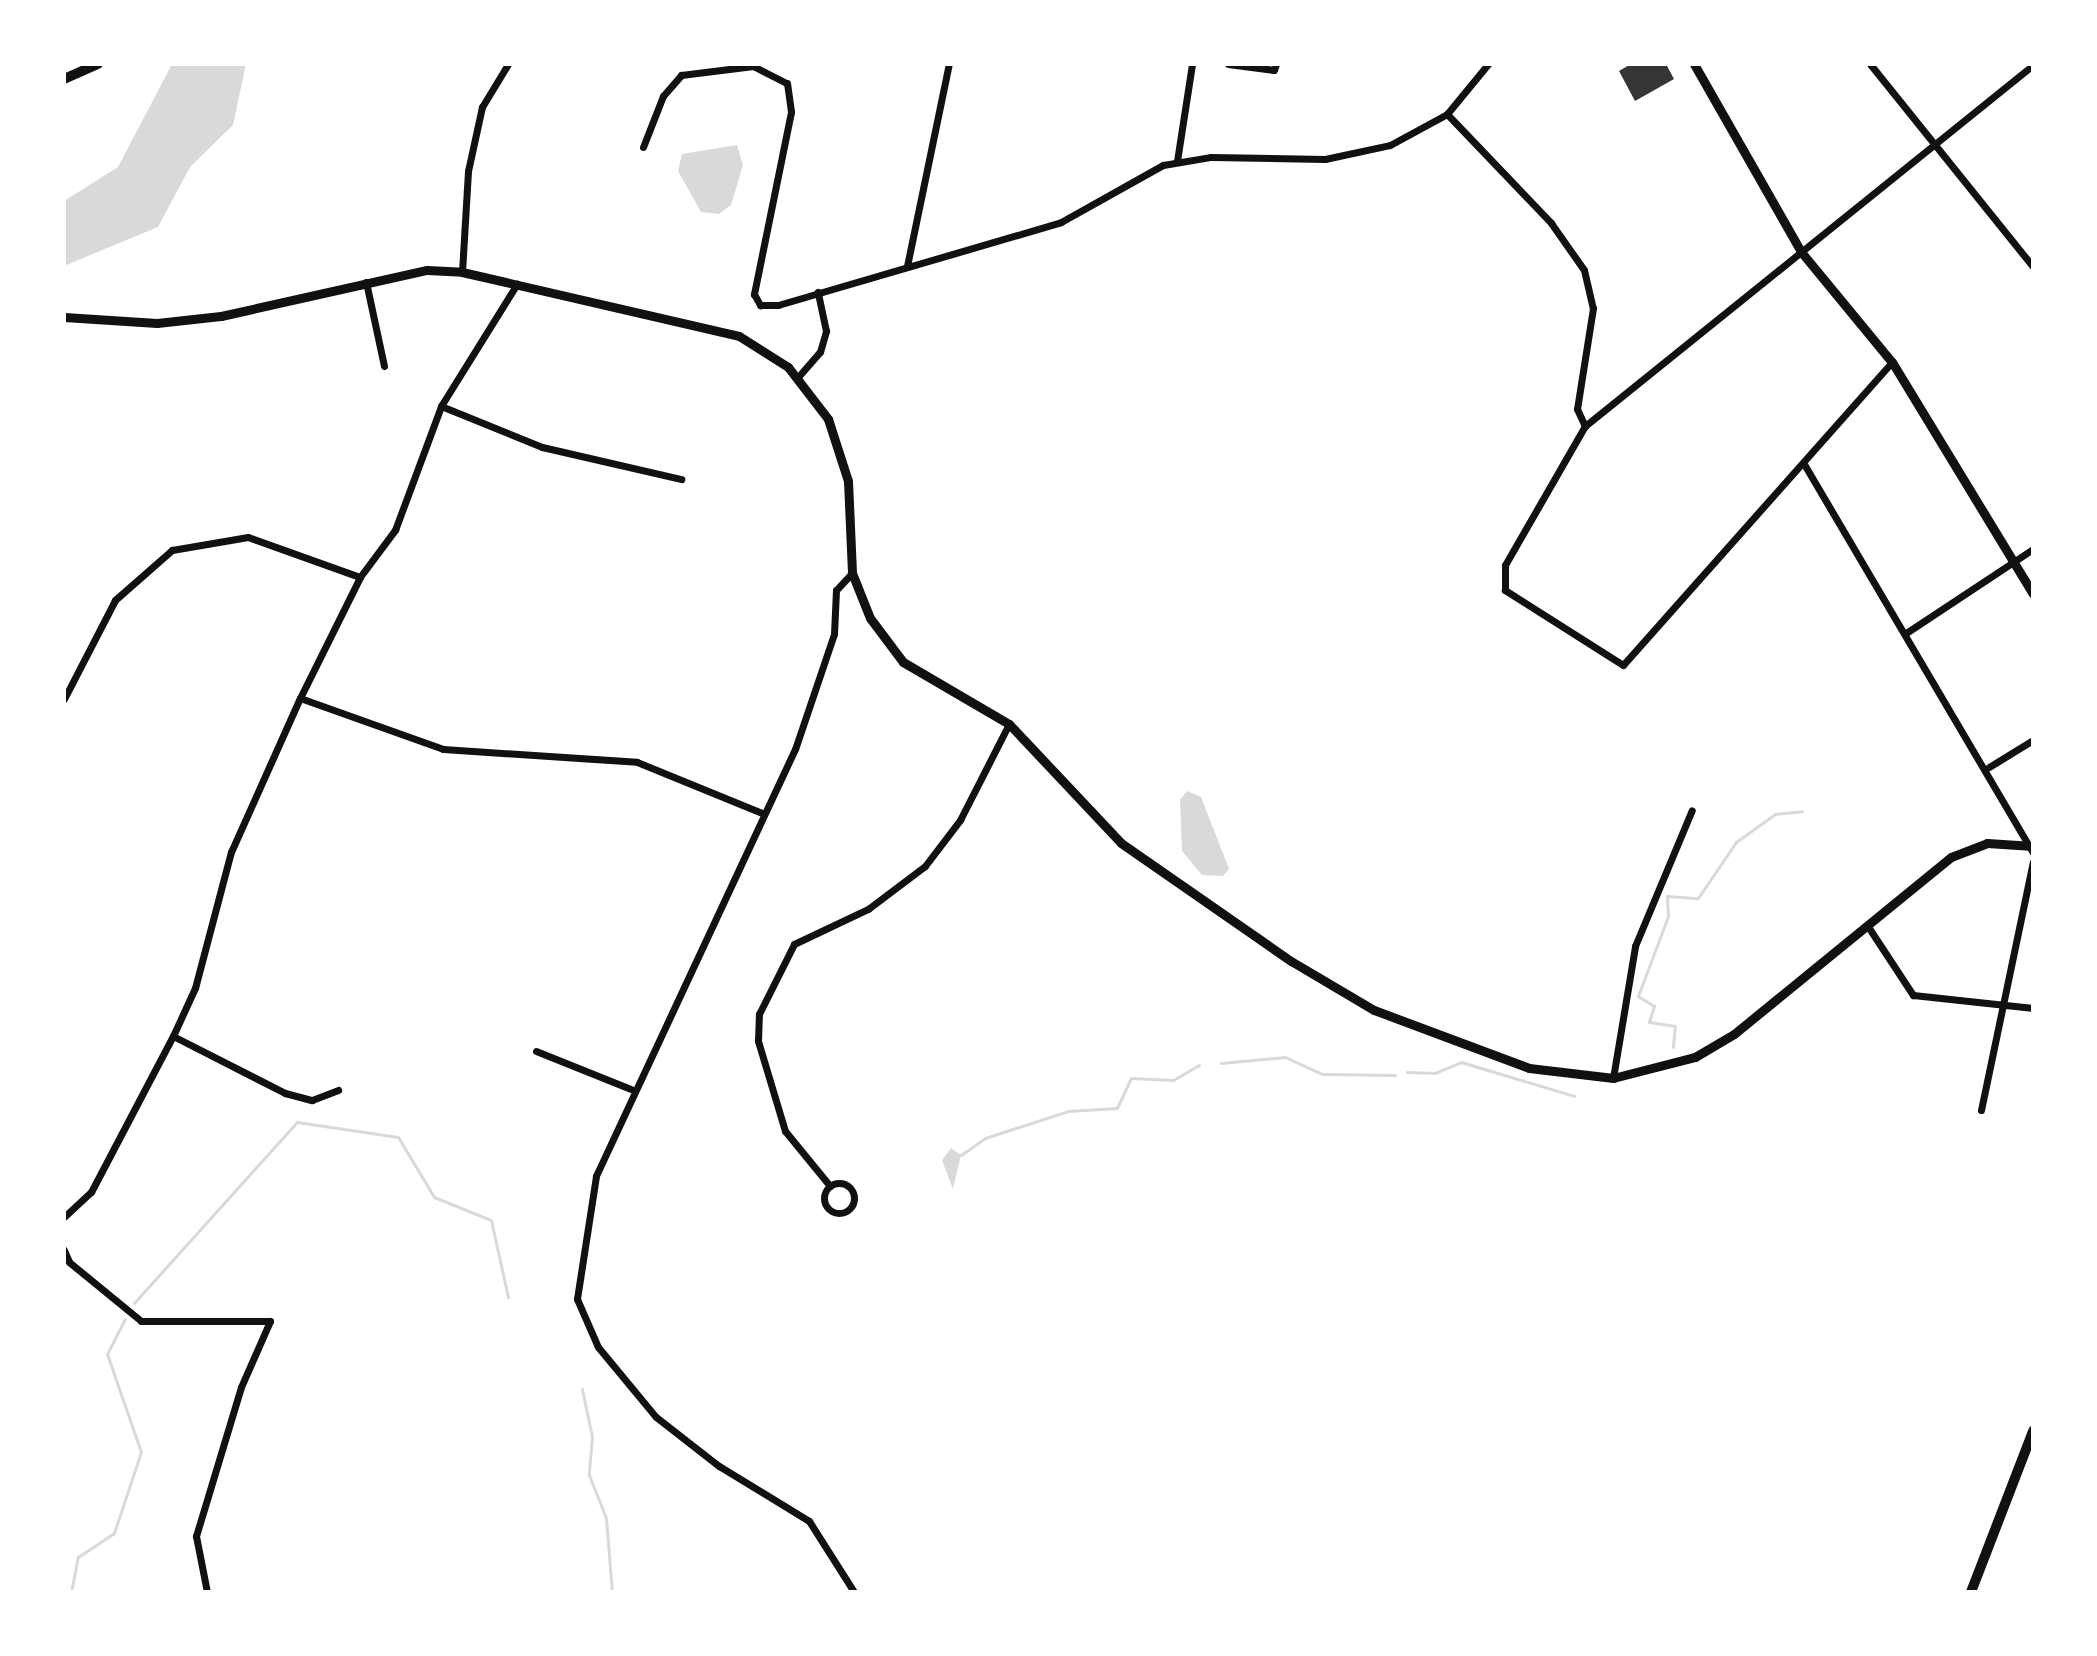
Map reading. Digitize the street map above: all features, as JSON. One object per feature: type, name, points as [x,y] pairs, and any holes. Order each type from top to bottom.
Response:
[{"type":"main road","points":[[64,79],[98,64]]},
{"type":"main road","points":[[1971,1592],[2033,1431]]},
{"type":"street","points":[[462,272],[468,171],[482,107],[508,64]]},
{"type":"street","points":[[907,266],[949,64]]},
{"type":"street","points":[[1177,161],[1192,64]]},
{"type":"street","points":[[1228,64],[1275,67]]},
{"type":"street","points":[[643,147],[663,96],[681,75],[753,66],[787,83],[791,112],[766,214],[754,294],[760,305],[818,292],[1061,222],[1177,161],[1360,155],[1447,114],[1488,64]]},
{"type":"street","points":[[1694,64],[1802,253],[1892,362],[2033,594]]},
{"type":"street","points":[[1870,64],[2033,267]]},
{"type":"street","points":[[1892,362],[1630,661],[1614,664],[1513,601],[1503,577],[1585,426],[2033,65]]},
{"type":"street","points":[[1447,114],[1551,223],[1584,270],[1593,308],[1577,409],[1585,426]]},
{"type":"street","points":[[64,317],[157,323],[221,316],[366,280],[462,272],[714,327],[771,354],[798,377],[840,446],[852,573],[870,618],[903,662],[1009,724],[1121,843],[1339,991],[1529,1068],[1613,1078],[1670,1067],[1712,1048],[1962,851],[2033,848],[1989,767],[1804,464]]},
{"type":"street","points":[[366,280],[384,366]]},
{"type":"street","points":[[64,1217],[91,1192],[173,1036],[195,988],[240,828],[360,577],[395,530],[441,406],[517,284]]},
{"type":"street","points":[[798,377],[826,331],[818,292]]},
{"type":"street","points":[[441,406],[542,447],[681,479]]},
{"type":"street","points":[[64,699],[115,600],[172,550],[248,537],[360,577]]},
{"type":"street","points":[[1906,633],[2016,566],[2033,549]]},
{"type":"street","points":[[852,573],[838,585],[823,671],[762,813],[631,1089],[596,1176],[579,1256],[578,1311],[656,1417],[809,1521],[854,1592]]},
{"type":"street","points":[[300,698],[443,749],[637,762],[762,813]]},
{"type":"street","points":[[830,1186],[827,1208],[846,1211],[852,1190],[830,1186],[785,1131],[758,1041],[759,1014],[794,944],[868,909],[925,866],[960,820],[1009,724]]},
{"type":"street","points":[[1989,767],[2033,740]]},
{"type":"street","points":[[1613,1078],[1635,946],[1692,810]]},
{"type":"street","points":[[1981,1110],[2001,1001],[2033,862]]},
{"type":"street","points":[[1867,925],[1913,995],[2001,1001],[2033,1008]]},
{"type":"street","points":[[173,1036],[285,1093],[312,1100],[338,1090]]},
{"type":"street","points":[[536,1051],[631,1089]]},
{"type":"street","points":[[64,1250],[141,1321],[270,1321],[241,1387],[198,1528],[207,1592]]},
{"type":"shaded area","points":[[172,64],[246,64],[233,125],[190,167],[158,227],[64,266],[64,201],[118,167]]},
{"type":"shaded area","points":[[737,145],[743,165],[731,205],[719,214],[701,212],[678,171],[682,154]]},
{"type":"shaded area","points":[[1187,791],[1201,797],[1229,869],[1223,876],[1202,875],[1182,851],[1180,800]]},
{"type":"shaded area","points":[[951,1148],[961,1155],[953,1189],[942,1160]]},
{"type":"building","points":[[1631,64],[1666,64],[1674,79],[1635,101],[1619,71]]},
{"type":"waterway","points":[[1673,1047],[1675,1026],[1649,1022],[1654,1006],[1638,996],[1668,916],[1667,896],[1698,898],[1736,842],[1775,814],[1802,811]]},
{"type":"waterway","points":[[1221,1063],[1285,1057],[1322,1074],[1395,1075]]},
{"type":"waterway","points":[[1407,1072],[1435,1073],[1461,1062],[1574,1096]]},
{"type":"waterway","points":[[961,1155],[985,1138],[1068,1111],[1117,1108],[1131,1078],[1173,1080],[1199,1065]]},
{"type":"waterway","points":[[134,1303],[297,1122],[398,1137],[434,1197],[491,1220],[508,1297]]},
{"type":"waterway","points":[[71,1592],[78,1557],[114,1533],[141,1452],[107,1354],[125,1319]]},
{"type":"waterway","points":[[582,1389],[592,1437],[589,1475],[606,1518],[612,1592]]}]
